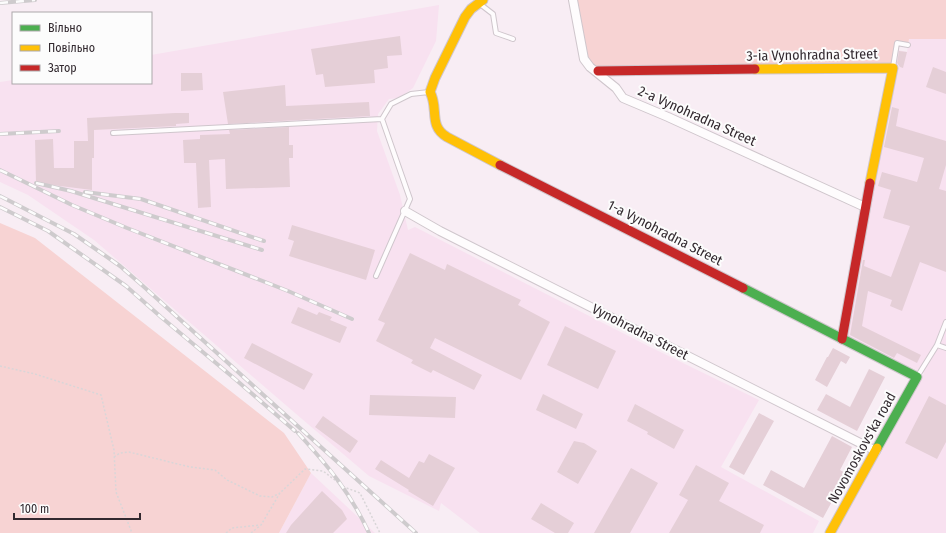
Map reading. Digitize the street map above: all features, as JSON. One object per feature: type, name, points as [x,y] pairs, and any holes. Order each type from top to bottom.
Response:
[{"type":"street","name":"2-a Vynohradna Street","points":[[573,0],[584,59],[590,67],[616,88],[623,98],[865,207]]},
{"type":"street","points":[[430,92],[435,78],[465,17],[471,9],[481,1]]},
{"type":"street","name":"3-ia Vynohradna Street","points":[[598,71],[893,68],[865,207],[842,339]]},
{"type":"street","name":"1-a Vynohradna Street","points":[[430,92],[434,98],[437,129],[448,138],[917,377]]},
{"type":"street","name":"Vynohradna Street","points":[[405,211],[440,231],[876,451]]},
{"type":"street","name":"Novomoskovs'ka road","points":[[830,533],[917,377]]},
{"type":"lane","points":[[481,1],[493,14],[496,33],[513,39]]},
{"type":"lane","points":[[893,68],[898,43],[908,45]]},
{"type":"lane","points":[[382,119],[391,104],[411,94],[430,92]]},
{"type":"lane","points":[[113,132],[382,119]]},
{"type":"lane","points":[[376,276],[410,199],[382,119]]},
{"type":"lane","points":[[917,377],[937,345],[946,322]]},
{"type":"lane","points":[[937,345],[946,348]]},
{"type":"path","points":[[0,366],[35,374],[101,395],[114,457],[116,492],[132,533]]},
{"type":"path","points":[[114,457],[120,453],[129,452],[190,467],[208,468],[215,470],[227,480],[260,496],[272,497],[280,493]]},
{"type":"path","points":[[251,533],[261,525],[280,493],[305,469],[323,471],[344,487],[360,493],[380,533]]},
{"type":"path","points":[[226,533],[232,528],[261,525]]},
{"type":"shaded area","points":[[573,0],[946,0],[946,39],[909,39],[908,45],[898,43],[893,68],[598,71],[582,59]]},
{"type":"shaded area","points":[[439,5],[436,41],[413,88],[399,98],[389,99],[378,114],[377,131],[400,195],[408,230],[415,227],[648,346],[759,400],[721,467],[819,521],[813,533],[480,533],[441,503],[439,511],[369,476],[94,240],[28,195],[0,182],[0,82],[12,80],[12,84],[152,84],[152,55]]},
{"type":"shaded area","points":[[909,39],[946,39],[946,533],[836,533],[924,373],[894,360],[849,337],[846,333],[898,50],[907,52]]},
{"type":"shaded area","points":[[0,223],[35,238],[284,433],[311,473],[279,533],[0,533]]},
{"type":"shaded area","points":[[311,473],[375,533],[279,533]]},
{"type":"building","points":[[400,36],[402,55],[387,56],[388,68],[374,70],[375,83],[325,87],[323,74],[316,75],[311,49]]},
{"type":"building","points":[[899,51],[907,52],[903,68],[897,63]]},
{"type":"building","points":[[933,67],[946,72],[946,94],[926,87]]},
{"type":"building","points":[[181,73],[202,73],[203,90],[181,91]]},
{"type":"building","points":[[285,85],[286,106],[369,102],[370,116],[228,124],[223,92]]},
{"type":"building","points":[[892,107],[899,109],[896,126],[946,141],[946,165],[939,189],[946,191],[946,272],[920,262],[902,311],[890,306],[892,300],[868,291],[862,326],[921,355],[917,363],[897,353],[894,358],[850,335],[863,260],[865,260],[864,266],[891,277],[910,226],[883,218],[891,190],[878,186],[882,172],[917,182],[924,158],[884,147]]},
{"type":"building","points":[[189,113],[189,123],[176,124],[176,126],[94,130],[92,190],[36,183],[35,140],[53,139],[54,168],[74,168],[74,141],[88,141],[87,118]]},
{"type":"building","points":[[289,127],[289,145],[293,145],[293,158],[289,158],[290,187],[226,189],[225,159],[209,160],[211,207],[198,208],[196,163],[184,163],[183,140],[200,139],[200,135],[230,134],[229,130]]},
{"type":"building","points":[[292,225],[375,250],[366,280],[289,256],[294,241],[288,239]]},
{"type":"building","points":[[410,253],[445,270],[447,264],[521,300],[518,305],[550,322],[521,380],[435,338],[430,348],[482,375],[474,390],[433,370],[431,373],[411,363],[413,360],[376,341],[385,323],[378,320]]},
{"type":"building","points":[[298,307],[317,315],[319,312],[332,317],[330,320],[347,327],[340,343],[291,323]]},
{"type":"building","points":[[565,326],[616,351],[598,389],[547,365]]},
{"type":"building","points":[[252,343],[313,374],[304,390],[244,358]]},
{"type":"building","points":[[833,348],[850,357],[846,364],[841,361],[827,387],[815,380]]},
{"type":"building","points":[[869,369],[885,377],[857,431],[817,410],[826,394],[850,407]]},
{"type":"building","points":[[543,394],[583,414],[576,429],[536,410]]},
{"type":"building","points":[[370,395],[456,397],[455,418],[369,415]]},
{"type":"building","points":[[929,396],[946,405],[946,442],[937,459],[905,443]]},
{"type":"building","points":[[635,404],[684,430],[674,449],[647,434],[648,432],[627,421]]},
{"type":"building","points":[[759,413],[774,421],[744,475],[729,467]]},
{"type":"building","points":[[323,416],[358,441],[350,453],[315,427]]},
{"type":"building","points":[[832,436],[852,447],[840,470],[847,474],[823,518],[763,485],[771,470],[804,488]]},
{"type":"building","points":[[574,441],[584,443],[597,451],[578,484],[557,472]]},
{"type":"building","points":[[429,454],[455,468],[433,506],[375,469],[381,460],[409,478],[419,461],[424,463]]},
{"type":"building","points":[[696,465],[729,483],[719,501],[764,525],[760,533],[669,533],[688,500],[679,495]]},
{"type":"building","points":[[631,468],[658,483],[630,533],[594,533]]},
{"type":"building","points":[[322,491],[342,510],[347,519],[333,533],[286,533],[291,525]]},
{"type":"building","points":[[541,503],[574,523],[568,533],[555,533],[531,519]]},
{"type":"railway","points":[[0,3],[35,0]]},
{"type":"railway","points":[[0,134],[59,131]]},
{"type":"railway","points":[[0,170],[72,205],[288,291],[352,319]]},
{"type":"railway","points":[[36,183],[71,191],[262,250]]},
{"type":"railway","points":[[85,192],[141,199],[264,241]]},
{"type":"railway","points":[[0,196],[74,234],[120,266],[416,533]]},
{"type":"railway","points":[[0,207],[48,231],[126,286],[295,431]]},
{"type":"railway","points":[[298,433],[338,480],[362,518],[369,533]]},
{"type":"traffic: fast","points":[[743,288],[917,377],[877,448]]},
{"type":"traffic: slow","points":[[483,0],[471,9],[465,17],[435,78],[430,92],[433,98],[436,122],[441,133],[500,165]]},
{"type":"traffic: slow","points":[[755,69],[893,68],[870,183]]},
{"type":"traffic: slow","points":[[830,533],[877,448]]},
{"type":"traffic: jam","points":[[598,71],[755,69]]},
{"type":"traffic: jam","points":[[500,165],[743,288]]},
{"type":"traffic: jam","points":[[842,339],[870,183]]}]
